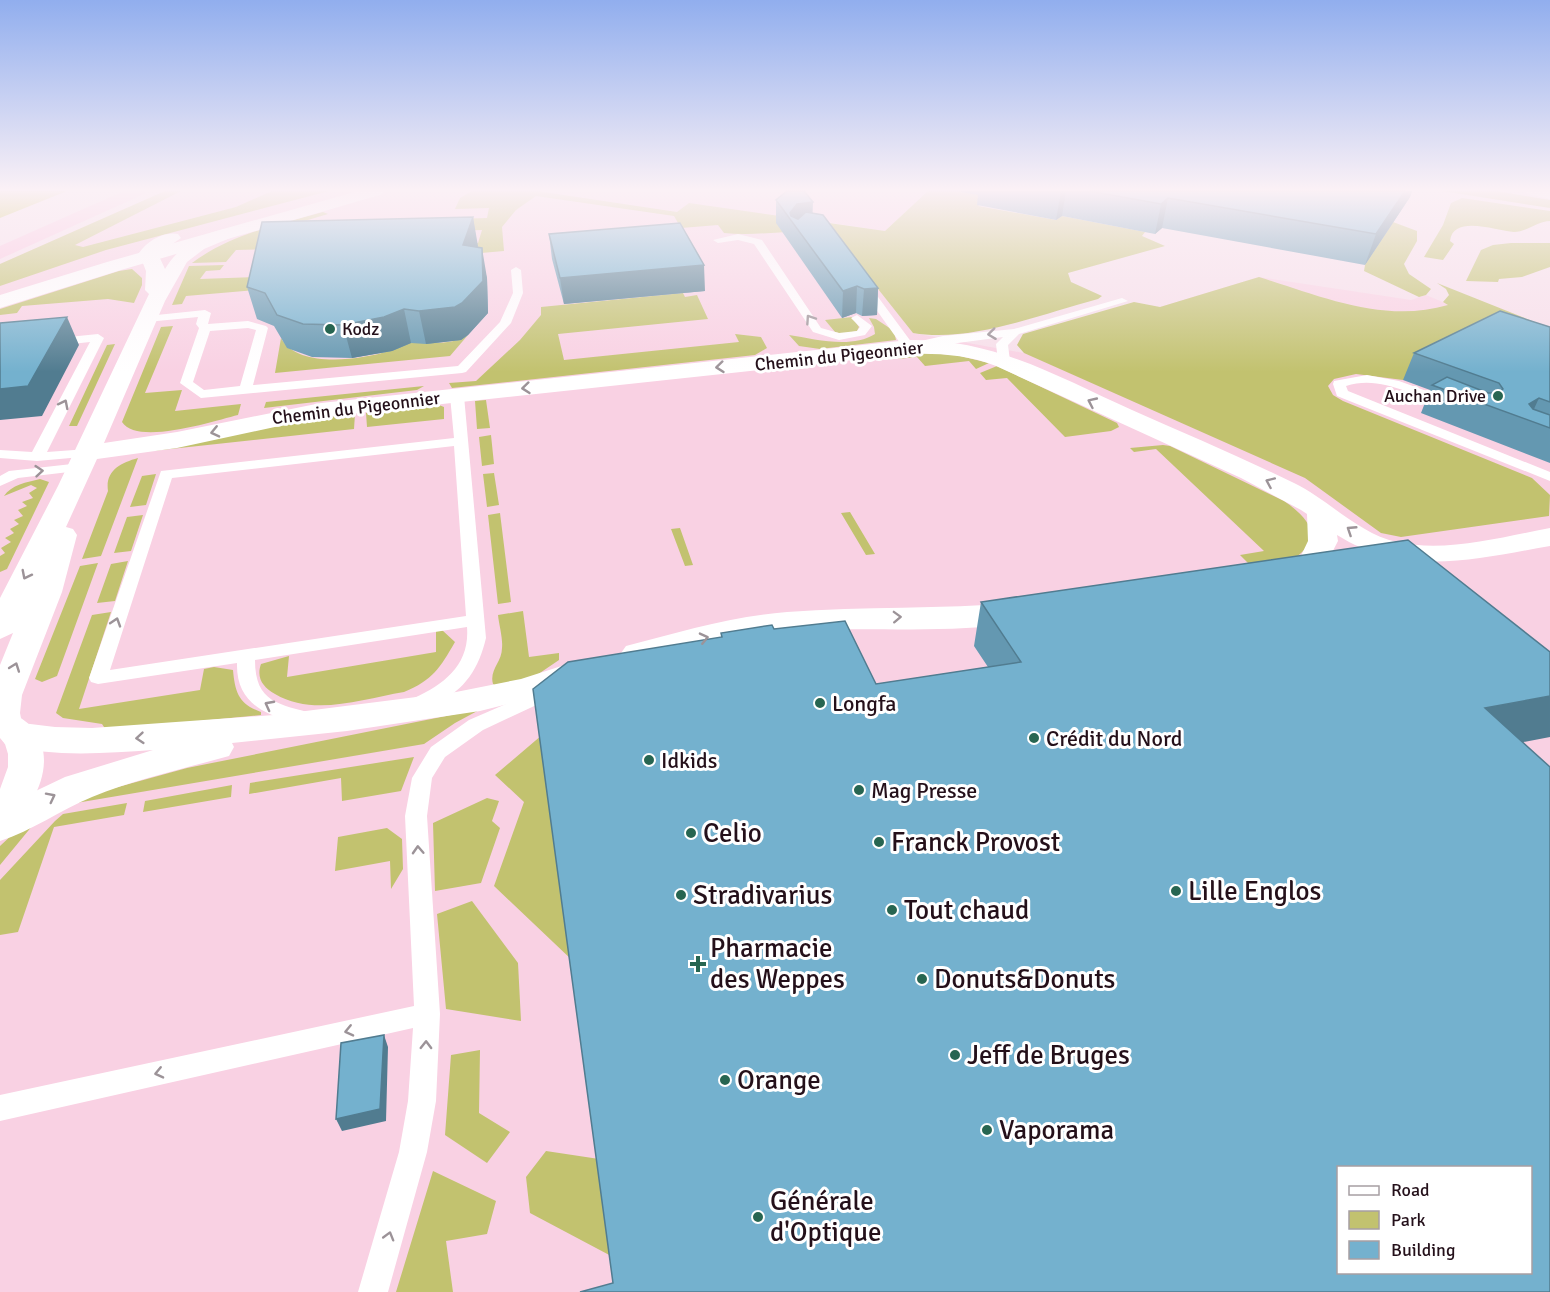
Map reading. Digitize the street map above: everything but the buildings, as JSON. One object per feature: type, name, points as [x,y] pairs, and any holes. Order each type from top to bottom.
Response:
[{"type":"street","points":[[0,293],[130,251]]},
{"type":"street","points":[[148,256],[150,251]]},
{"type":"street","points":[[0,302],[164,251]]},
{"type":"street","points":[[2,619],[80,469],[151,310],[180,259],[190,251]]},
{"type":"street","points":[[148,256],[156,271],[151,310]]},
{"type":"street","name":"Chemin du Pigeonnier","points":[[80,469],[177,440],[299,413],[909,347],[957,348],[1004,361],[1287,490],[1363,538],[1386,548],[1401,551],[1447,552],[1550,537]]},
{"type":"street","points":[[0,818],[14,800],[27,768],[26,750],[7,726],[2,713],[5,695],[54,567],[80,469]]},
{"type":"street","points":[[1321,511],[1323,541],[1311,566],[1265,579],[1447,552]]},
{"type":"street","points":[[0,826],[43,801],[80,785],[129,769],[324,723],[445,707],[531,690],[608,662],[725,633],[783,622],[980,617],[1055,608]]},
{"type":"street","points":[[7,726],[55,740],[92,741],[324,723]]},
{"type":"lane","points":[[764,251],[818,330],[828,337],[847,337],[861,333],[866,327],[857,318]]},
{"type":"lane","points":[[151,310],[206,313],[202,324],[205,328],[186,383],[201,394],[462,369],[505,323],[518,293],[516,270]]},
{"type":"lane","points":[[853,270],[909,347],[943,340],[1016,332],[1122,300]]},
{"type":"lane","points":[[205,328],[248,324],[262,328],[245,390]]},
{"type":"lane","points":[[1004,361],[1002,344],[1016,332]]},
{"type":"lane","points":[[35,344],[98,338],[37,456]]},
{"type":"lane","points":[[382,714],[420,704],[442,694],[458,680],[473,656],[477,638],[461,441],[448,397],[436,371]]},
{"type":"lane","points":[[1459,408],[1382,380],[1354,377],[1339,384],[1342,393],[1550,477]]},
{"type":"lane","points":[[461,441],[166,474],[98,678],[476,620]]},
{"type":"lane","points":[[0,454],[37,456],[80,469]]},
{"type":"lane","points":[[0,482],[14,474],[80,469]]},
{"type":"lane","points":[[246,656],[244,676],[254,696],[265,705],[283,713],[324,723]]},
{"type":"lane","points":[[373,1292],[413,1152],[422,1101],[427,1014],[416,816],[422,778],[438,752],[476,725],[538,697],[569,675]]},
{"type":"lane","points":[[0,1108],[427,1014]]},
{"type":"shaded area","points":[[29,251],[849,251],[913,333],[1024,353],[1160,307],[1259,277],[1411,300],[1426,295],[1550,347],[1550,1292],[0,1292],[0,264]]},
{"type":"green space","points":[[29,251],[102,251],[0,286],[0,264]]},
{"type":"green space","points":[[235,251],[226,262],[192,263],[207,253]]},
{"type":"green space","points":[[405,251],[501,251],[305,286],[186,296],[182,304],[172,305],[189,266],[224,265],[220,270],[206,271],[200,279],[257,277]]},
{"type":"green space","points":[[848,251],[1146,251],[1068,273],[1071,282],[1102,296],[1098,299],[982,331],[935,335],[913,333]]},
{"type":"green space","points":[[1374,251],[1411,251],[1404,264],[1409,274],[1431,289],[1426,295],[1419,297],[1364,271],[1365,265]]},
{"type":"green space","points":[[1427,251],[1449,251],[1443,260],[1424,257]]},
{"type":"green space","points":[[1480,251],[1550,251],[1550,267],[1522,277],[1499,279],[1498,282],[1466,281]]},
{"type":"green space","points":[[132,269],[142,278],[142,285],[134,303],[108,299],[22,306],[17,313],[0,315],[0,309],[119,271]]},
{"type":"green space","points":[[1259,277],[1352,305],[1376,310],[1400,311],[1424,310],[1448,305],[1443,302],[1449,295],[1446,289],[1437,283],[1550,328],[1403,380],[1356,374],[1334,379],[1328,386],[1333,395],[1343,401],[1532,478],[1550,495],[1549,516],[1401,537],[1381,533],[1305,478],[1024,353],[1017,345],[1023,334],[1134,302],[1160,307]]},
{"type":"green space","points":[[683,293],[685,297],[697,295],[708,319],[558,334],[564,360],[739,342],[735,334],[761,337],[767,348],[755,355],[452,388],[449,383],[476,381],[520,340],[541,315],[541,307]]},
{"type":"green space","points":[[852,317],[859,327],[857,331],[843,334],[835,332],[825,320]]},
{"type":"green space","points":[[869,318],[876,319],[894,331],[896,340],[820,349],[799,346],[789,335],[833,342],[865,339],[875,334]]},
{"type":"green space","points":[[173,326],[145,393],[182,390],[175,411],[241,404],[238,415],[177,430],[143,432],[130,429],[122,422],[161,327]]},
{"type":"green space","points":[[468,335],[450,356],[275,373],[281,338],[289,348],[301,354],[330,360],[377,354],[412,342],[449,342]]},
{"type":"green space","points":[[115,344],[77,426],[69,426],[107,345]]},
{"type":"green space","points":[[911,354],[956,355],[989,363],[976,369],[969,361],[925,366],[917,357],[898,359]]},
{"type":"green space","points":[[997,366],[1117,423],[1119,427],[1111,431],[1065,437],[1007,378],[986,380],[980,373]]},
{"type":"green space","points":[[424,386],[417,390],[264,408],[266,402]]},
{"type":"green space","points":[[486,400],[490,428],[477,429],[475,401]]},
{"type":"green space","points":[[439,405],[444,407],[444,419],[367,427],[366,413]]},
{"type":"green space","points":[[355,414],[354,429],[152,451],[295,421]]},
{"type":"green space","points":[[491,435],[494,464],[482,466],[479,437]]},
{"type":"green space","points":[[1170,446],[1284,501],[1307,522],[1311,536],[1309,543],[1293,559],[1249,564],[1240,555],[1264,551],[1156,449],[1134,452],[1130,448]]},
{"type":"green space","points":[[138,458],[101,556],[82,559],[108,491],[111,473],[125,462]]},
{"type":"green space","points":[[494,473],[499,505],[487,507],[483,474]]},
{"type":"green space","points":[[156,474],[146,505],[130,507],[142,476]]},
{"type":"green space","points":[[40,479],[49,482],[7,569],[0,572],[0,556],[5,553],[1,548],[11,542],[5,538],[14,533],[10,529],[19,524],[14,520],[23,516],[18,510],[27,506],[22,502],[33,498],[29,493],[37,488],[31,485],[4,496],[15,487]]},
{"type":"green space","points":[[850,512],[875,554],[866,555],[841,513]]},
{"type":"green space","points":[[500,513],[511,602],[498,604],[488,515]]},
{"type":"green space","points":[[143,515],[131,551],[114,553],[127,517]]},
{"type":"green space","points":[[680,528],[693,565],[685,566],[671,529]]},
{"type":"green space","points":[[128,561],[115,601],[97,603],[111,564]]},
{"type":"green space","points":[[98,563],[57,676],[42,682],[35,679],[80,566]]},
{"type":"green space","points":[[523,611],[529,657],[559,653],[559,660],[531,679],[499,688],[493,684],[492,679],[502,648],[498,615]]},
{"type":"green space","points":[[111,612],[79,709],[200,690],[204,669],[214,667],[233,670],[235,685],[240,697],[248,705],[261,712],[261,715],[106,730],[102,724],[63,718],[56,713],[92,615]]},
{"type":"green space","points":[[442,630],[455,642],[450,651],[429,678],[404,692],[355,702],[306,704],[290,701],[275,694],[264,685],[260,678],[261,664],[289,656],[287,677],[436,652],[436,631]]},
{"type":"green space","points":[[481,709],[424,744],[76,803],[78,798],[187,768]]},
{"type":"green space","points":[[542,735],[573,961],[494,886],[524,802],[495,775]]},
{"type":"green space","points":[[414,757],[401,791],[342,801],[341,778],[249,794],[250,783]]},
{"type":"green space","points":[[232,785],[231,797],[143,812],[145,801]]},
{"type":"green space","points":[[487,798],[499,801],[492,821],[500,828],[481,883],[435,891],[433,823]]},
{"type":"green space","points":[[127,803],[124,815],[54,827],[18,932],[0,935],[0,880],[55,821],[63,814]]},
{"type":"green space","points":[[42,814],[0,865],[0,846],[14,833]]},
{"type":"green space","points":[[387,828],[402,839],[403,869],[391,889],[390,861],[335,871],[338,837]]},
{"type":"green space","points":[[472,901],[518,963],[521,1021],[446,1009],[437,914]]},
{"type":"green space","points":[[480,1050],[479,1113],[510,1132],[487,1163],[445,1135],[451,1055]]},
{"type":"green space","points":[[546,1151],[599,1159],[613,1257],[530,1213],[526,1177]]},
{"type":"green space","points":[[433,1171],[496,1201],[487,1234],[446,1241],[453,1292],[396,1292]]},
{"type":"place","name":"Kodz","points":[[330,329]]},
{"type":"place","name":"Auchan Drive","points":[[1498,396]]},
{"type":"place","name":"Longfa","points":[[820,703]]},
{"type":"place","name":"Crédit du Nord","points":[[1034,738]]},
{"type":"place","name":"Idkids","points":[[649,760]]},
{"type":"place","name":"Mag Presse","points":[[859,790]]},
{"type":"place","name":"Celio","points":[[691,833]]},
{"type":"place","name":"Franck Provost","points":[[879,842]]},
{"type":"place","name":"Lille Englos","points":[[1176,891]]},
{"type":"place","name":"Stradivarius","points":[[681,895]]},
{"type":"place","name":"Tout chaud","points":[[892,910]]},
{"type":"place","name":"Pharmacie des Weppes","points":[[698,964]]},
{"type":"place","name":"Donuts&Donuts","points":[[922,979]]},
{"type":"place","name":"Jeff de Bruges","points":[[955,1055]]},
{"type":"place","name":"Orange","points":[[725,1080]]},
{"type":"place","name":"Vaporama","points":[[987,1130]]},
{"type":"place","name":"Générale d'Optique","points":[[758,1217]]}]
